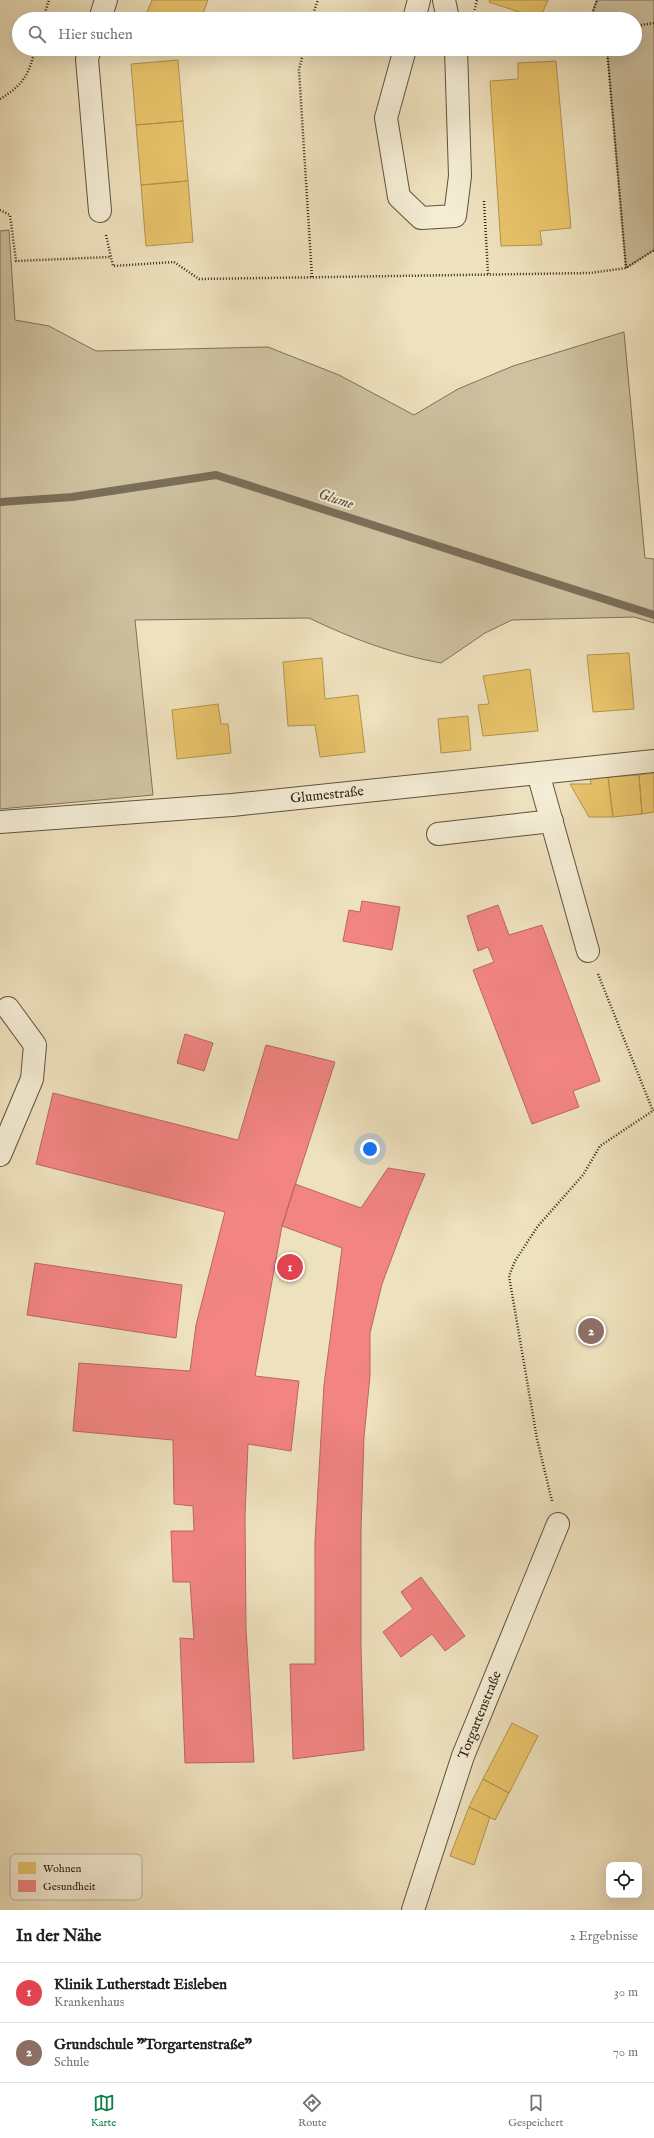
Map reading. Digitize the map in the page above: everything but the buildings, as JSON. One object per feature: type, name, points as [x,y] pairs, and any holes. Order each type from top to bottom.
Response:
[{"type":"street","points":[[102,12],[106,0]]},
{"type":"street","points":[[416,12],[419,0]]},
{"type":"street","points":[[444,0],[447,12]]},
{"type":"street","points":[[88,56],[100,211]]},
{"type":"street","points":[[403,56],[386,118],[399,196],[421,218],[455,216],[460,176],[456,56]]},
{"type":"street","name":"Glumestraße","points":[[0,822],[232,805],[654,761]]},
{"type":"street","points":[[538,773],[588,951]]},
{"type":"street","points":[[438,834],[552,821]]},
{"type":"street","points":[[0,1155],[32,1079],[35,1044],[8,1008]]},
{"type":"street","name":"Torgartenstraße","points":[[413,1910],[463,1756],[558,1524]]},
{"type":"path","points":[[45,12],[49,0]]},
{"type":"path","points":[[314,12],[318,0]]},
{"type":"path","points":[[475,12],[477,0]]},
{"type":"path","points":[[593,12],[598,0]]},
{"type":"path","points":[[642,25],[654,23]]},
{"type":"path","points":[[0,100],[13,91],[30,70],[33,56]]},
{"type":"path","points":[[302,56],[298,70],[312,277]]},
{"type":"path","points":[[608,56],[626,268]]},
{"type":"path","points":[[0,210],[10,215],[16,261],[111,257]]},
{"type":"path","points":[[100,211],[113,266],[174,262],[199,280],[590,273],[626,268],[654,250]]},
{"type":"path","points":[[558,1524],[537,1439],[509,1276],[515,1261],[538,1226],[583,1175],[600,1146],[654,1110],[588,951]]},
{"type":"shaded area","points":[[597,0],[654,0],[654,250],[626,268],[608,56],[642,56],[642,12],[593,12]]},
{"type":"shaded area","points":[[9,230],[15,320],[49,326],[96,351],[268,347],[339,375],[414,415],[458,389],[513,366],[624,332],[645,558],[654,559],[654,623],[634,617],[512,620],[485,633],[441,663],[390,651],[309,618],[135,620],[153,795],[0,809],[0,231]]},
{"type":"waterway","name":"Glume","points":[[0,502],[72,497],[216,475],[654,615]]},
{"type":"place","name":"Klinik Lutherstadt Eisleben","points":[[290,1267]]},
{"type":"place","name":"Grundschule \"Torgartenstraße\"","points":[[591,1331]]}]
